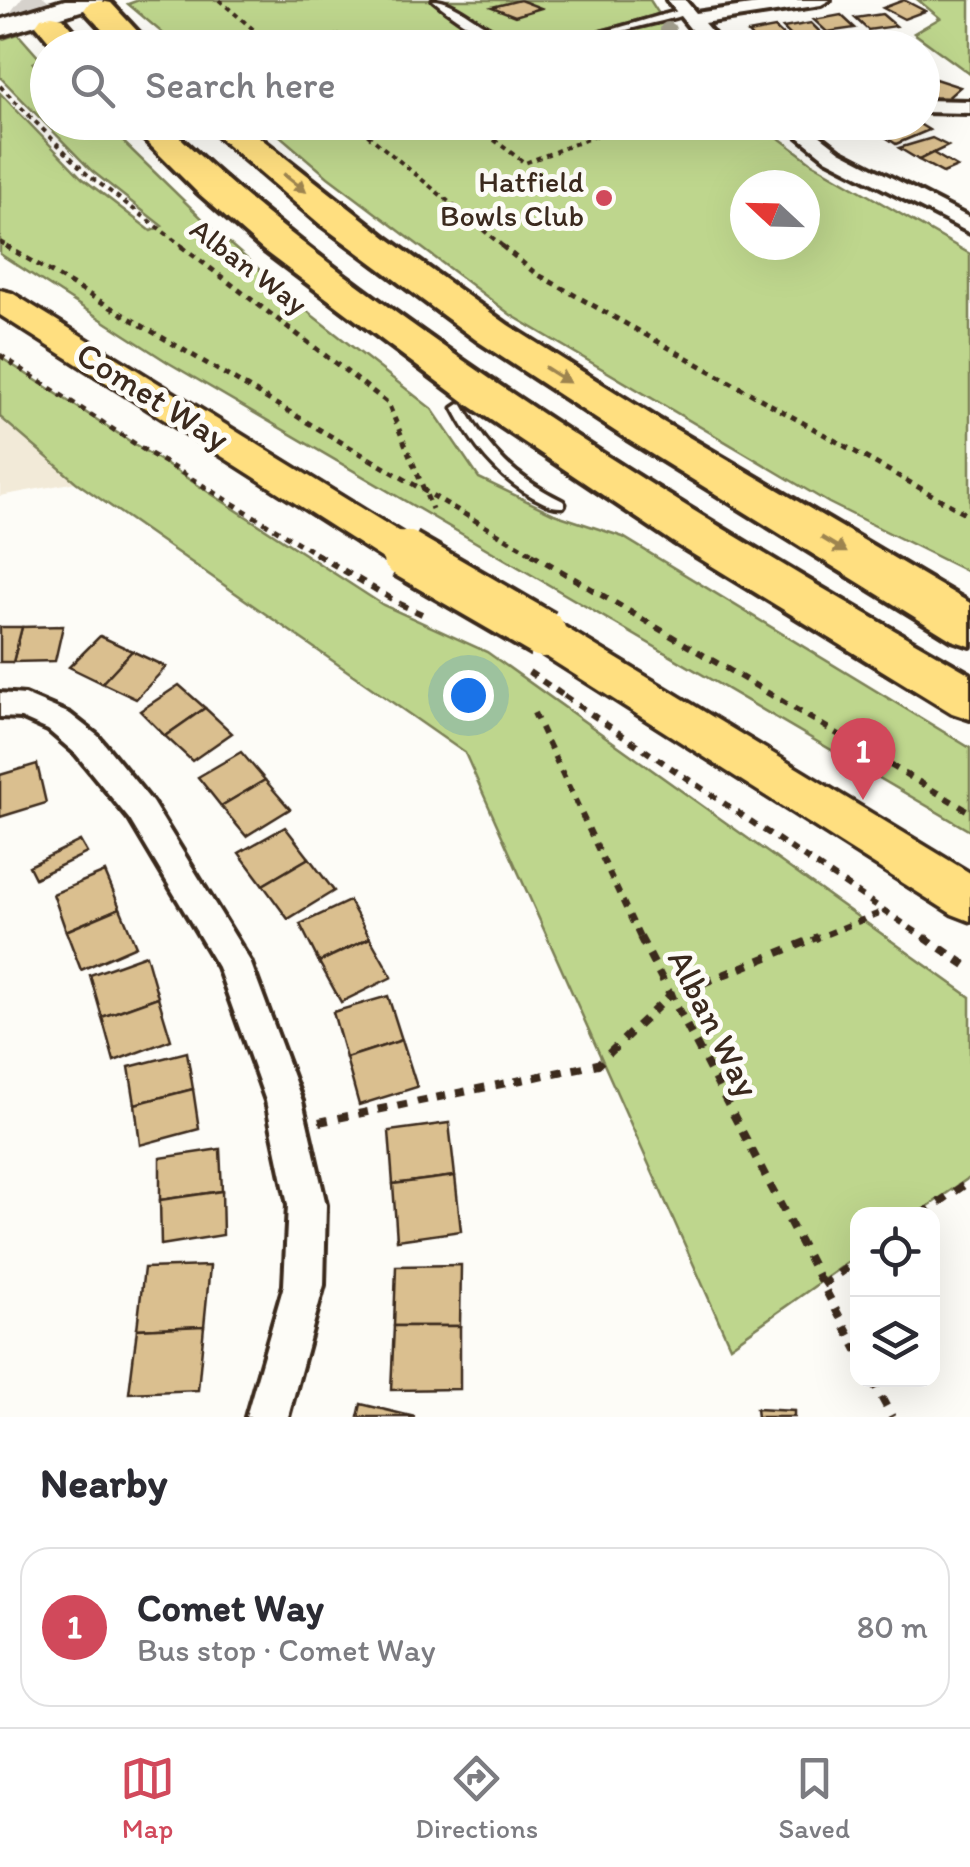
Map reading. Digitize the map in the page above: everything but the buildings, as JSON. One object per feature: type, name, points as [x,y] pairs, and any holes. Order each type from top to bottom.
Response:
[{"type":"highway","points":[[96,5],[120,30]]},
{"type":"highway","points":[[162,140],[224,200],[514,418],[970,699]]},
{"type":"highway","points":[[241,140],[381,252],[532,359],[714,475],[956,616]]},
{"type":"highway","points":[[224,200],[253,241],[405,368],[538,465],[708,575],[970,734]]},
{"type":"main road","points":[[0,28],[96,5]]},
{"type":"main road","points":[[0,12],[55,24]]},
{"type":"main road","name":"Comet Way","points":[[0,300],[397,549],[544,634],[970,899]]},
{"type":"street","points":[[685,11],[821,0]]},
{"type":"street","points":[[940,106],[970,107]]},
{"type":"street","points":[[813,140],[833,156],[970,227]]},
{"type":"street","points":[[0,705],[25,707],[59,722],[87,745],[141,811],[234,961],[284,1102],[306,1206],[304,1285],[268,1417]]},
{"type":"lane","points":[[437,0],[487,30]]},
{"type":"lane","points":[[606,30],[685,11]]},
{"type":"lane","points":[[459,408],[480,447],[497,466],[532,492],[558,504]]},
{"type":"path","points":[[219,0],[254,30]]},
{"type":"path","name":"Alban Way","points":[[0,86],[30,116]]},
{"type":"path","name":"Alban Way","points":[[53,140],[87,174],[388,404],[432,509]]},
{"type":"path","points":[[374,140],[535,272],[970,516]]},
{"type":"path","points":[[494,140],[525,163],[585,140]]},
{"type":"path","points":[[0,242],[970,812]]},
{"type":"path","points":[[0,355],[150,453],[400,604]]},
{"type":"path","points":[[564,696],[970,968]]},
{"type":"path","name":"Alban Way","points":[[534,712],[668,997],[850,1337]]},
{"type":"path","points":[[289,1128],[598,1064],[668,997],[882,912]]},
{"type":"path","points":[[932,1207],[970,1181]]},
{"type":"path","points":[[822,1285],[850,1266]]},
{"type":"path","points":[[876,1387],[892,1417]]},
{"type":"shaded area","points":[[0,417],[76,482],[0,496]]},
{"type":"green space","points":[[139,0],[650,0],[659,14],[601,30],[159,30],[128,4]]},
{"type":"green space","points":[[918,0],[970,0],[970,74],[940,52],[940,30],[919,30],[940,18]]},
{"type":"green space","points":[[662,19],[672,30],[620,30]]},
{"type":"green space","points":[[18,34],[30,48],[30,108],[0,77],[0,40]]},
{"type":"green space","points":[[0,93],[30,124],[30,140],[45,140],[82,178],[151,231],[162,226],[92,171],[62,140],[121,140],[216,232],[313,316],[432,409],[479,478],[554,514],[623,537],[970,748],[970,831],[169,363],[0,254]]},
{"type":"green space","points":[[285,140],[782,140],[812,163],[970,254],[970,573],[829,503],[511,315]]},
{"type":"green space","points":[[0,357],[383,605],[487,652],[970,997],[970,1177],[927,1207],[850,1207],[850,1261],[730,1346],[465,753],[76,482],[0,417]]},
{"type":"tunnel","points":[[20,0],[52,25]]},
{"type":"place","name":"Hatfield Bowls Club","points":[[604,198]]},
{"type":"place","name":"Comet Way","points":[[863,800]]}]
